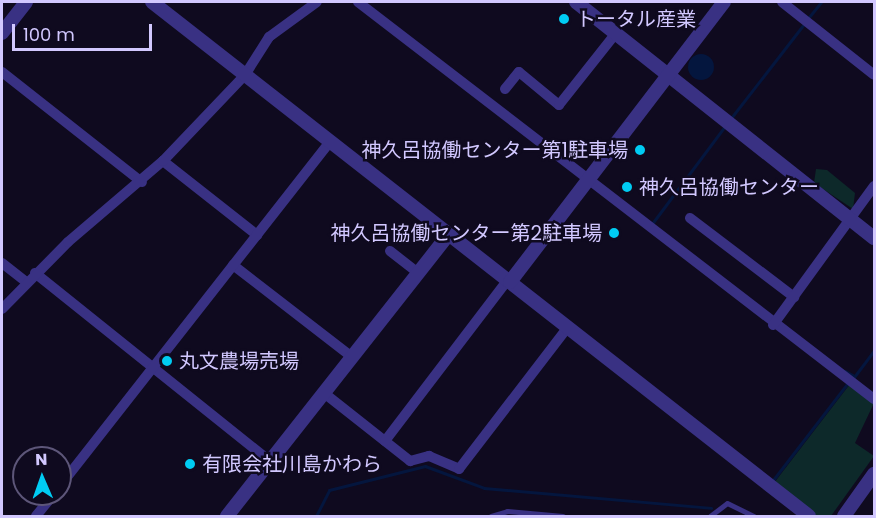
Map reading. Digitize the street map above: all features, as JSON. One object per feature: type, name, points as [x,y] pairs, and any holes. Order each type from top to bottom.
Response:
[{"type":"street","points":[[2,33],[26,2]]},
{"type":"street","points":[[152,2],[809,516]]},
{"type":"street","points":[[2,309],[35,273],[142,182],[163,161],[245,75],[269,37],[317,2]]},
{"type":"street","points":[[358,2],[586,182],[874,399]]},
{"type":"street","points":[[576,2],[874,238]]},
{"type":"street","points":[[385,441],[724,2]]},
{"type":"street","points":[[782,2],[874,75]]},
{"type":"street","points":[[505,89],[519,72],[559,105],[616,33]]},
{"type":"street","points":[[2,72],[142,182]]},
{"type":"street","points":[[72,471],[330,142]]},
{"type":"street","points":[[163,161],[257,235]]},
{"type":"street","points":[[773,325],[853,220],[874,186]]},
{"type":"street","points":[[690,218],[794,297]]},
{"type":"street","points":[[227,516],[448,234]]},
{"type":"street","points":[[390,251],[418,273]]},
{"type":"street","points":[[2,263],[26,282]]},
{"type":"street","points":[[233,265],[352,357]]},
{"type":"street","points":[[35,273],[270,461]]},
{"type":"street","points":[[324,393],[410,461],[429,456],[459,469],[567,328]]},
{"type":"street","points":[[844,516],[874,474]]},
{"type":"lane","points":[[710,516],[727,503],[754,516]]},
{"type":"lane","points":[[491,516],[513,512],[563,516]]},
{"type":"green space","points":[[816,169],[827,170],[855,193],[853,209],[814,183]]},
{"type":"green space","points":[[850,384],[874,403],[855,443],[874,456],[831,516],[817,516],[774,483]]},
{"type":"water","points":[[701,54],[710,58],[714,67],[710,76],[701,80],[692,76],[688,67],[692,58]]},
{"type":"waterway","points":[[809,17],[821,2]]},
{"type":"waterway","points":[[731,118],[804,24]]},
{"type":"waterway","points":[[651,225],[725,126]]},
{"type":"waterway","points":[[854,377],[874,350]]},
{"type":"waterway","points":[[845,371],[854,376]]},
{"type":"waterway","points":[[773,480],[847,384]]},
{"type":"waterway","points":[[316,516],[329,490],[425,466],[484,488],[711,508]]},
{"type":"place","name":"トータル産業","points":[[564,19]]},
{"type":"place","name":"神久呂協働センター第1駐車場","points":[[640,150]]},
{"type":"place","name":"神久呂協働センター","points":[[627,187]]},
{"type":"place","name":"神久呂協働センター第2駐車場","points":[[614,233]]},
{"type":"place","name":"丸文農場売場","points":[[167,361]]},
{"type":"place","name":"有限会社川島かわら","points":[[190,464]]}]
